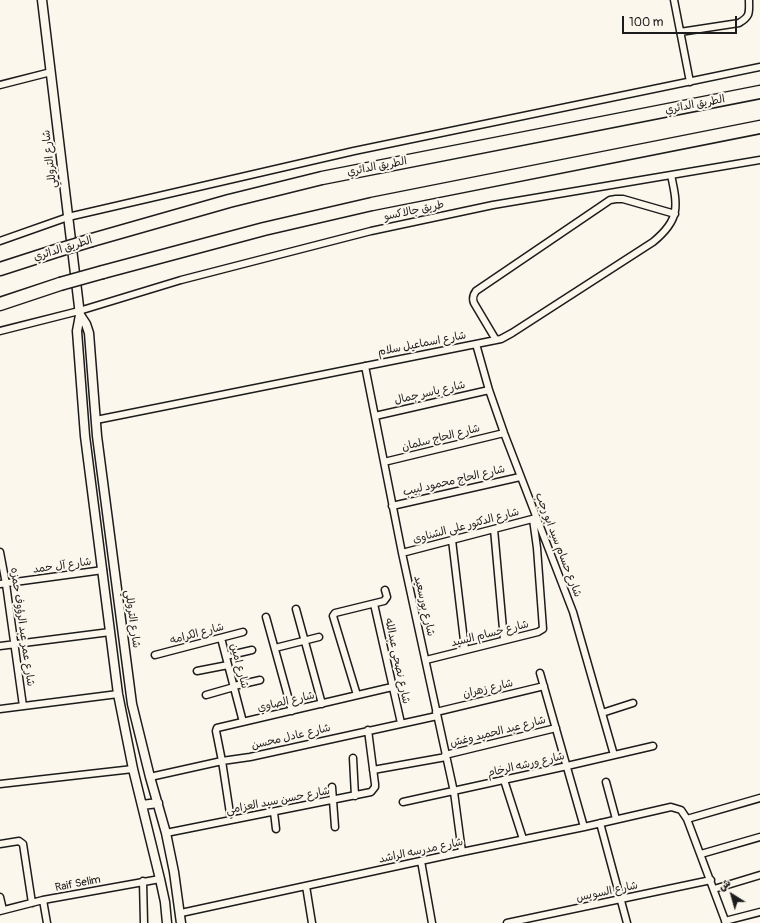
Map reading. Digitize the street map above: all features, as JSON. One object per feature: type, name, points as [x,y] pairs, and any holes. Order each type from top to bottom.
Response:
[{"type":"highway","name":"الطريق الدائري","points":[[0,269],[58,250],[229,201],[322,178],[760,92]]},
{"type":"highway","points":[[0,304],[60,284],[233,237],[364,206],[760,127]]},
{"type":"street","name":"شارع التروللي","points":[[42,0],[80,313],[77,331],[85,432],[118,694],[133,769],[165,902],[167,923]]},
{"type":"street","points":[[674,0],[690,82]]},
{"type":"street","points":[[680,32],[739,23],[747,19],[749,13],[749,0]]},
{"type":"street","points":[[0,241],[68,217],[354,151],[760,67]]},
{"type":"street","points":[[0,85],[51,72]]},
{"type":"street","name":"طريق جالاكسو","points":[[0,331],[80,313],[181,280],[371,231],[493,205],[760,160]]},
{"type":"street","name":"شارع اسماعيل سلام","points":[[96,420],[496,340],[512,334],[653,242],[667,230],[675,214],[676,200],[672,175]]},
{"type":"street","points":[[496,340],[472,299],[473,294],[476,291],[610,200],[616,198],[623,199],[675,214]]},
{"type":"street","name":"شارع التروللي","points":[[80,313],[89,333],[96,420],[132,704],[166,833],[181,913],[181,923]]},
{"type":"street","name":"شارع حسام سيد ابو رجب","points":[[476,344],[489,390],[535,519],[573,612],[614,755]]},
{"type":"street","name":"شارع بورسعيد","points":[[365,366],[392,506],[454,792],[462,852]]},
{"type":"street","name":"شارع ياسر جمال","points":[[375,416],[489,390]]},
{"type":"street","name":"شارع الحاج سلمان","points":[[384,462],[504,433]]},
{"type":"street","name":"شارع الحاج محمود لبيب","points":[[392,506],[520,476]]},
{"type":"street","name":"شارع الدكتور على الشناوى","points":[[402,553],[535,519]]},
{"type":"street","name":"شارع حسام السيد","points":[[426,660],[465,649],[538,632],[543,629],[535,519]]},
{"type":"street","points":[[494,530],[504,640]]},
{"type":"street","points":[[452,540],[465,649]]},
{"type":"street","name":"شارع عمر عبد الرؤوف حمزه","points":[[0,552],[3,584],[23,706]]},
{"type":"street","name":"شارع آل حمد","points":[[3,584],[103,570]]},
{"type":"street","points":[[357,695],[333,616],[335,613],[384,601],[386,599],[385,590]]},
{"type":"street","name":"شارع نصحى عبدالله","points":[[374,604],[401,723]]},
{"type":"street","points":[[296,609],[322,704]]},
{"type":"street","points":[[266,617],[292,711]]},
{"type":"street","points":[[0,646],[110,632]]},
{"type":"street","name":"شارع الكرامه","points":[[155,655],[243,632]]},
{"type":"street","points":[[275,648],[319,637]]},
{"type":"street","name":"شارع امين","points":[[221,638],[243,722]]},
{"type":"street","points":[[226,656],[252,650]]},
{"type":"street","points":[[197,671],[228,665]]},
{"type":"street","points":[[540,673],[584,827]]},
{"type":"street","points":[[206,695],[260,680]]},
{"type":"street","name":"شارع زهران","points":[[437,714],[544,686]]},
{"type":"street","name":"شارع الصاوي","points":[[222,761],[216,729],[219,727],[392,687]]},
{"type":"street","points":[[0,709],[118,694]]},
{"type":"street","points":[[602,712],[633,703]]},
{"type":"street","name":"شارع عادل محسن","points":[[150,777],[222,761],[250,757],[437,714]]},
{"type":"street","name":"شارع عبد الحميد وغش","points":[[374,770],[445,756],[556,728]]},
{"type":"street","points":[[368,730],[374,770]]},
{"type":"street","name":"شارع ورشه الرخام","points":[[403,802],[454,792],[653,746]]},
{"type":"street","points":[[352,758],[355,796]]},
{"type":"street","points":[[222,761],[231,820]]},
{"type":"street","points":[[0,784],[133,769]]},
{"type":"street","name":"شارع حسن سيد العزامي","points":[[166,833],[368,793],[373,790],[375,784],[374,770]]},
{"type":"street","points":[[504,780],[523,839]]},
{"type":"street","points":[[606,782],[616,820]]},
{"type":"street","points":[[332,787],[335,827]]},
{"type":"street","points":[[760,798],[688,819],[726,922],[760,912]]},
{"type":"street","points":[[142,805],[158,803]]},
{"type":"street","name":"شارع مدرسه الراشد","points":[[181,913],[584,827],[666,807],[681,810],[688,819]]},
{"type":"street","points":[[274,812],[276,829]]},
{"type":"street","points":[[600,823],[627,923]]},
{"type":"street","points":[[701,854],[760,837]]},
{"type":"street","points":[[0,844],[19,841],[23,844],[32,903]]},
{"type":"street","points":[[421,861],[432,923]]},
{"type":"street","points":[[714,889],[760,875]]},
{"type":"street","name":"Raif Selim","points":[[1,910],[43,900],[160,879]]},
{"type":"street","name":"شارع السويس","points":[[507,923],[711,880]]},
{"type":"street","points":[[143,882],[144,923]]},
{"type":"street","points":[[306,886],[312,923]]},
{"type":"street","points":[[0,897],[1,910]]},
{"type":"street","points":[[43,900],[47,923]]}]
